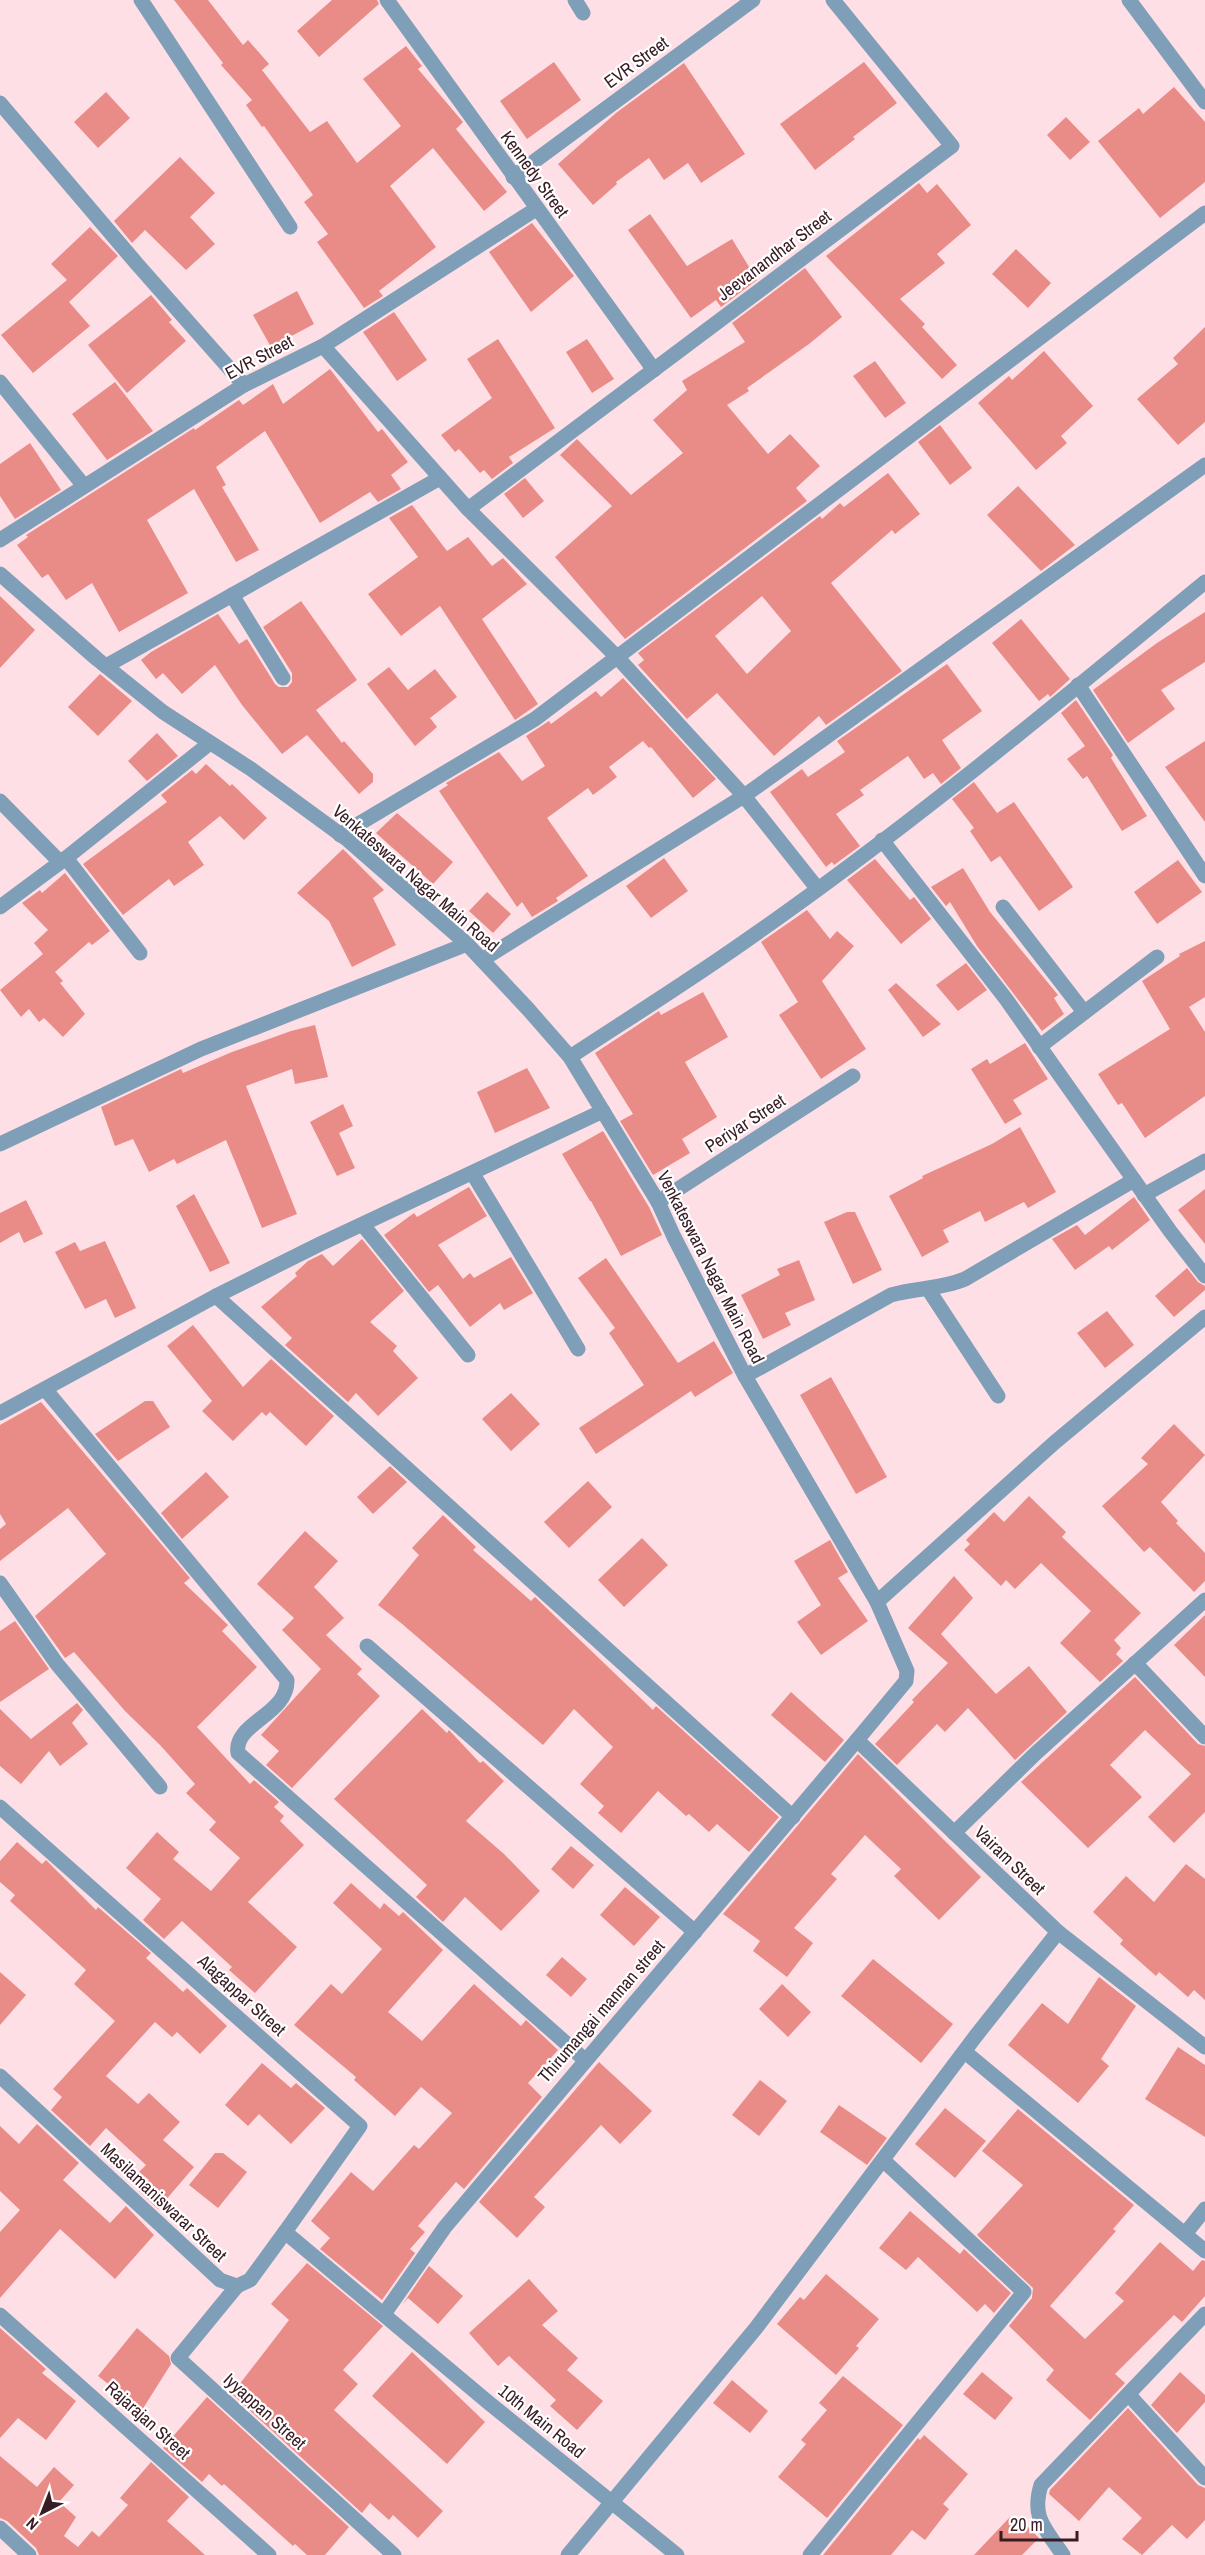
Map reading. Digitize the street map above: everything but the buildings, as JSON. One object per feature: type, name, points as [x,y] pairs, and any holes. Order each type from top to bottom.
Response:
[{"type":"street","points":[[141,0],[290,227]]},
{"type":"street","name":"Kennedy Street","points":[[387,0],[654,370]]},
{"type":"street","name":"EVR Street","points":[[513,177],[753,0]]},
{"type":"street","name":"Jeevanandhar Street","points":[[468,509],[952,146],[833,0]]},
{"type":"street","points":[[1129,0],[1205,102]]},
{"type":"street","points":[[0,103],[244,385]]},
{"type":"street","name":"EVR Street","points":[[0,540],[244,385],[323,346],[536,209]]},
{"type":"street","points":[[340,835],[535,719],[1205,213]]},
{"type":"street","points":[[323,346],[468,509],[618,658],[744,796],[817,888]]},
{"type":"street","points":[[0,382],[84,486]]},
{"type":"street","points":[[482,960],[744,796],[1205,465]]},
{"type":"street","points":[[106,666],[440,478]]},
{"type":"street","name":"Venkateswara Nagar Main Road","points":[[0,575],[163,712],[251,769],[340,835],[467,944],[570,1057],[658,1202],[745,1376],[877,1602],[908,1671],[906,1681],[857,1740]]},
{"type":"street","points":[[570,1057],[744,942],[882,840],[1078,686],[1205,582]]},
{"type":"street","points":[[232,595],[283,678]]},
{"type":"street","points":[[1078,686],[1205,876]]},
{"type":"street","points":[[0,907],[210,743]]},
{"type":"street","points":[[0,801],[63,860],[140,953]]},
{"type":"street","points":[[882,840],[1006,999],[1144,1195],[1205,1276]]},
{"type":"street","points":[[1003,907],[1084,1012]]},
{"type":"street","points":[[0,1144],[201,1049],[467,944]]},
{"type":"street","points":[[1039,1047],[1157,957]]},
{"type":"street","name":"Periyar Street","points":[[658,1202],[853,1076]]},
{"type":"street","points":[[0,1413],[216,1296],[603,1111]]},
{"type":"street","points":[[1144,1195],[1205,1161]]},
{"type":"street","points":[[473,1174],[579,1350]]},
{"type":"street","points":[[745,1376],[891,1295],[948,1286],[965,1279],[1134,1180]]},
{"type":"street","points":[[363,1225],[468,1355]]},
{"type":"street","points":[[928,1289],[998,1396]]},
{"type":"street","points":[[216,1296],[793,1816]]},
{"type":"street","points":[[877,1602],[1054,1443],[1205,1317]]},
{"type":"street","points":[[45,1389],[287,1680],[287,1688],[280,1703],[242,1736],[237,1748],[238,1753],[585,2060]]},
{"type":"street","points":[[0,1583],[57,1664],[160,1787]]},
{"type":"street","points":[[954,1833],[1035,1754],[1205,1600]]},
{"type":"street","points":[[367,1646],[695,1932]]},
{"type":"street","points":[[1135,1663],[1205,1737]]},
{"type":"street","name":"Thirumangai mannan street","points":[[384,2314],[445,2227],[857,1740]]},
{"type":"street","name":"Vairam Street","points":[[857,1740],[1058,1932],[1205,2047]]},
{"type":"street","name":"Alagappar Street","points":[[0,1807],[360,2126],[285,2232]]},
{"type":"street","points":[[568,2555],[756,2328],[1058,1932]]},
{"type":"street","points":[[965,2052],[1205,2251]]},
{"type":"street","name":"Masilamaniswarar Street","points":[[0,2076],[220,2280],[237,2286]]},
{"type":"street","points":[[810,2555],[1024,2292],[882,2160]]},
{"type":"street","points":[[1185,2234],[1205,2209]]},
{"type":"street","points":[[237,2286],[250,2280],[285,2232],[384,2314]]},
{"type":"street","name":"Iyyappan Street","points":[[237,2286],[178,2358],[394,2555]]},
{"type":"street","name":"10th Main Road","points":[[384,2314],[677,2555]]},
{"type":"street","points":[[1063,2555],[1037,2514],[1036,2502],[1041,2485],[1084,2437],[1129,2395],[1205,2314]]},
{"type":"street","name":"Rajarajan Street","points":[[0,2315],[269,2555]]},
{"type":"street","points":[[1129,2395],[1205,2478]]},
{"type":"street","points":[[0,2528],[29,2555]]}]
